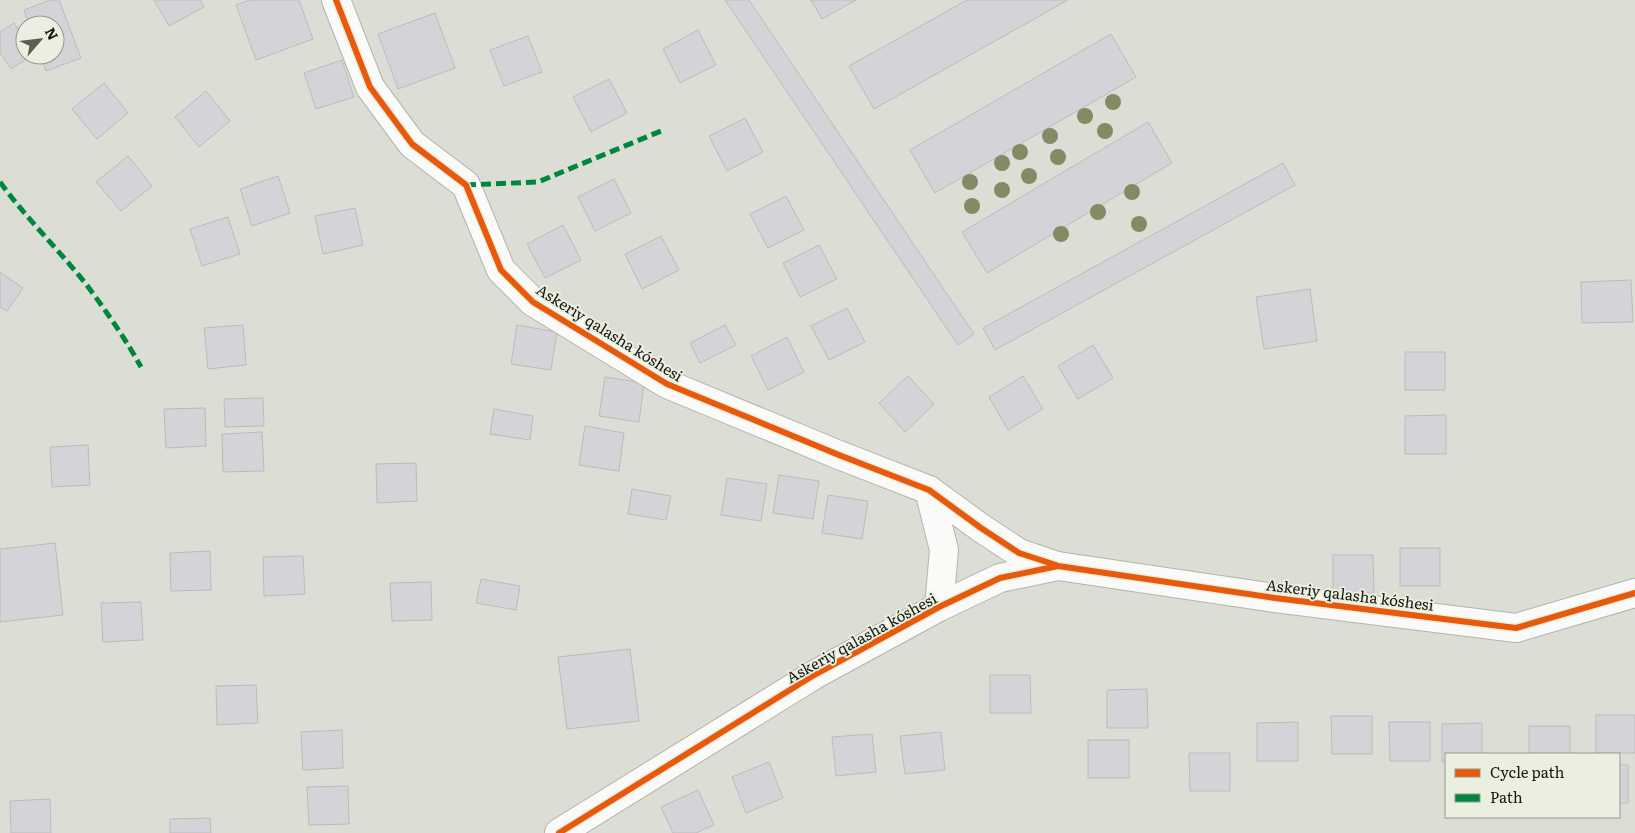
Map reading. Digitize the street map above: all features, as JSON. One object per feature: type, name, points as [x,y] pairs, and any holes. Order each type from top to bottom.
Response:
[{"type":"street","name":"Askeriy qalasha kóshesi","points":[[336,0],[370,87],[412,144],[466,186],[501,270],[533,302],[667,384],[929,490],[1019,553],[1058,566],[1275,598],[1516,628],[1635,593]]},
{"type":"street","points":[[929,490],[944,550],[939,607]]},
{"type":"street","name":"Askeriy qalasha kóshesi","points":[[559,833],[814,675],[939,607],[1000,578],[1058,566]]},
{"type":"building","points":[[50,0],[59,0],[65,15],[26,15],[24,10]]},
{"type":"building","points":[[154,0],[200,0],[204,7],[169,26]]},
{"type":"building","points":[[250,0],[299,0],[313,39],[256,60],[236,5]]},
{"type":"building","points":[[725,0],[749,0],[974,334],[958,345]]},
{"type":"building","points":[[811,0],[856,0],[822,19]]},
{"type":"building","points":[[967,0],[1068,0],[874,109],[849,66]]},
{"type":"building","points":[[435,13],[455,68],[398,89],[378,34]]},
{"type":"building","points":[[65,16],[81,58],[65,64]]},
{"type":"building","points":[[14,23],[15,25],[15,65],[17,65],[11,69],[0,53],[0,32]]},
{"type":"building","points":[[698,30],[716,65],[680,83],[663,49]]},
{"type":"building","points":[[1111,34],[1136,77],[935,193],[910,150]]},
{"type":"building","points":[[528,36],[542,72],[504,86],[490,50]]},
{"type":"building","points":[[342,60],[354,97],[316,109],[304,73]]},
{"type":"building","points":[[44,65],[62,65],[46,71]]},
{"type":"building","points":[[609,79],[627,113],[591,132],[573,97]]},
{"type":"building","points":[[104,83],[128,113],[97,139],[72,109]]},
{"type":"building","points":[[206,91],[230,121],[199,147],[175,117]]},
{"type":"building","points":[[745,118],[763,152],[727,171],[709,136]]},
{"type":"building","points":[[1148,122],[1172,163],[987,273],[962,232]]},
{"type":"building","points":[[128,156],[152,186],[121,211],[96,182]]},
{"type":"building","points":[[1283,163],[1295,185],[995,350],[983,328]]},
{"type":"building","points":[[278,176],[290,213],[252,226],[240,189]]},
{"type":"building","points":[[614,179],[631,213],[595,231],[578,197]]},
{"type":"building","points":[[786,196],[804,230],[768,248],[750,214]]},
{"type":"building","points":[[355,208],[363,245],[323,254],[315,216]]},
{"type":"building","points":[[228,217],[240,254],[202,266],[190,229]]},
{"type":"building","points":[[563,225],[581,260],[545,278],[527,244]]},
{"type":"building","points":[[661,236],[679,270],[642,289],[625,254]]},
{"type":"building","points":[[819,245],[837,279],[800,297],[783,263]]},
{"type":"building","points":[[0,272],[23,288],[7,311],[0,307]]},
{"type":"building","points":[[1631,280],[1633,322],[1582,323],[1581,282]]},
{"type":"building","points":[[1310,289],[1317,341],[1264,349],[1256,297]]},
{"type":"building","points":[[847,308],[865,342],[829,360],[811,326]]},
{"type":"building","points":[[243,325],[246,365],[208,369],[204,328]]},
{"type":"building","points":[[517,325],[557,332],[551,370],[511,364]]},
{"type":"building","points":[[725,325],[736,345],[700,363],[690,343]]},
{"type":"building","points":[[787,337],[804,372],[768,390],[751,356]]},
{"type":"building","points":[[1093,345],[1113,378],[1078,399],[1058,366]]},
{"type":"building","points":[[1405,352],[1445,352],[1445,390],[1405,390]]},
{"type":"building","points":[[908,376],[934,404],[905,432],[879,403]]},
{"type":"building","points":[[1023,376],[1043,409],[1008,430],[989,397]]},
{"type":"building","points":[[605,377],[644,383],[639,422],[599,416]]},
{"type":"building","points":[[263,398],[264,426],[225,427],[224,399]]},
{"type":"building","points":[[205,408],[206,446],[166,448],[164,409]]},
{"type":"building","points":[[494,409],[533,416],[530,440],[490,434]]},
{"type":"building","points":[[1446,415],[1446,454],[1405,454],[1405,416]]},
{"type":"building","points":[[585,426],[624,433],[619,471],[579,465]]},
{"type":"building","points":[[262,432],[264,471],[223,472],[222,434]]},
{"type":"building","points":[[88,445],[90,485],[52,487],[50,447]]},
{"type":"building","points":[[416,463],[417,501],[377,503],[376,464]]},
{"type":"building","points":[[779,475],[819,481],[813,519],[773,513]]},
{"type":"building","points":[[727,478],[767,484],[761,521],[721,515]]},
{"type":"building","points":[[632,489],[671,496],[666,520],[628,514]]},
{"type":"building","points":[[828,495],[868,501],[862,539],[822,533]]},
{"type":"building","points":[[55,543],[63,615],[0,622],[0,549]]},
{"type":"building","points":[[1400,548],[1440,548],[1440,586],[1400,586]]},
{"type":"building","points":[[210,551],[211,590],[171,591],[170,553]]},
{"type":"building","points":[[1333,555],[1373,555],[1374,593],[1333,593]]},
{"type":"building","points":[[303,556],[305,594],[264,596],[263,557]]},
{"type":"building","points":[[481,579],[520,586],[516,610],[476,603]]},
{"type":"building","points":[[431,582],[432,620],[392,621],[390,583]]},
{"type":"building","points":[[141,602],[143,640],[103,642],[101,603]]},
{"type":"building","points":[[630,649],[639,721],[567,729],[558,657]]},
{"type":"building","points":[[990,675],[1030,675],[1031,713],[990,713]]},
{"type":"building","points":[[256,685],[258,723],[217,725],[216,686]]},
{"type":"building","points":[[1147,689],[1148,728],[1107,728],[1107,690]]},
{"type":"building","points":[[1596,715],[1635,715],[1635,753],[1596,753]]},
{"type":"building","points":[[1331,716],[1372,716],[1372,754],[1332,754]]},
{"type":"building","points":[[1298,722],[1298,761],[1257,761],[1257,723]]},
{"type":"building","points":[[1389,722],[1430,722],[1430,761],[1390,761]]},
{"type":"building","points":[[1482,723],[1482,753],[1445,753],[1445,762],[1442,762],[1442,724]]},
{"type":"building","points":[[1529,726],[1570,726],[1570,753],[1529,753]]},
{"type":"building","points":[[342,730],[343,768],[303,770],[301,732]]},
{"type":"building","points":[[941,732],[945,770],[905,774],[900,736]]},
{"type":"building","points":[[872,734],[876,772],[836,776],[832,737]]},
{"type":"building","points":[[1088,740],[1129,740],[1129,778],[1088,778]]},
{"type":"building","points":[[1189,753],[1230,753],[1230,791],[1190,791]]},
{"type":"building","points":[[769,762],[783,798],[746,813],[732,777]]},
{"type":"building","points":[[1620,765],[1628,765],[1628,803],[1620,803]]},
{"type":"building","points":[[348,786],[349,824],[309,825],[307,787]]},
{"type":"building","points":[[698,790],[714,825],[696,833],[673,833],[661,807]]},
{"type":"building","points":[[50,799],[51,833],[11,833],[10,801]]},
{"type":"building","points":[[210,818],[211,833],[170,833],[170,819]]},
{"type":"marked path","points":[[466,185],[538,182],[661,131]]},
{"type":"marked path","points":[[0,182],[86,284],[115,325],[141,367]]},
{"type":"cycle path","points":[[336,0],[370,87],[412,144],[466,185],[501,270],[533,302],[667,384],[929,490],[1019,553],[1056,565]]},
{"type":"cycle path","points":[[559,833],[814,675],[939,607],[1000,578],[1058,566],[1275,598],[1516,628],[1635,593]]}]
